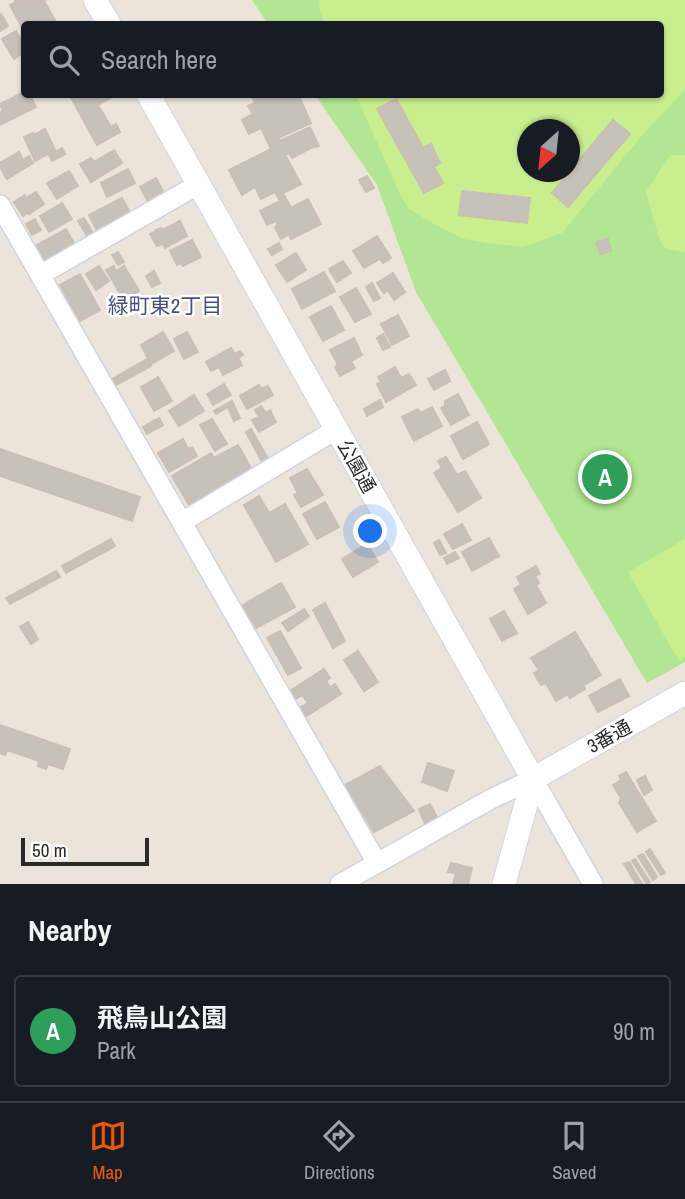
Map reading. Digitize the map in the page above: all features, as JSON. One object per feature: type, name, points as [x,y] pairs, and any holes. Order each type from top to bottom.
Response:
[{"type":"street","points":[[95,0],[107,21]]},
{"type":"street","name":"公園通","points":[[150,98],[533,779]]},
{"type":"street","points":[[40,275],[199,184]]},
{"type":"street","points":[[0,205],[377,863]]},
{"type":"street","points":[[182,522],[337,429]]},
{"type":"street","name":"3番通","points":[[533,779],[685,694]]},
{"type":"street","points":[[340,884],[491,799],[533,779]]},
{"type":"street","points":[[504,884],[533,779]]},
{"type":"street","points":[[533,779],[593,884]]},
{"type":"green space","points":[[252,0],[685,0],[685,662],[647,683],[416,292],[377,185],[317,98],[664,98],[664,21],[266,21]]},
{"type":"green space","points":[[319,0],[685,0],[685,90],[645,132],[562,233],[523,247],[464,239],[408,208],[357,98],[664,98],[664,21],[325,21]]},
{"type":"green space","points":[[670,155],[685,155],[685,252],[666,249],[660,242],[646,192]]},
{"type":"green space","points":[[685,539],[685,657],[679,661],[628,572]]},
{"type":"building","points":[[15,0],[46,0],[44,1],[55,21],[21,21],[21,25],[10,5],[16,2]]},
{"type":"building","points":[[0,15],[8,26],[0,31]]},
{"type":"building","points":[[16,31],[21,40],[21,54],[14,59],[2,39]]},
{"type":"building","points":[[21,94],[21,98],[31,98],[36,107],[0,125],[0,113],[3,111],[0,104]]},
{"type":"building","points":[[71,98],[110,98],[98,105],[111,127],[116,124],[120,132],[97,145]]},
{"type":"building","points":[[300,98],[311,123],[278,138],[280,141],[310,127],[319,146],[292,158],[289,153],[285,155],[301,184],[283,193],[291,208],[308,199],[321,224],[291,239],[289,234],[281,239],[275,227],[278,225],[276,221],[267,225],[260,211],[280,201],[275,192],[261,199],[255,187],[242,195],[229,170],[271,149],[261,128],[249,134],[242,120],[253,114],[248,106],[255,103],[253,99]]},
{"type":"building","points":[[396,99],[443,183],[424,193],[377,109]]},
{"type":"building","points":[[613,120],[630,134],[568,207],[552,193],[561,182],[580,182],[580,159]]},
{"type":"building","points":[[45,129],[55,150],[35,161],[24,137]]},
{"type":"building","points":[[431,144],[440,163],[434,167],[424,147]]},
{"type":"building","points":[[62,148],[65,154],[52,161],[49,155]]},
{"type":"building","points":[[114,150],[122,163],[91,182],[80,164],[91,158],[94,162]]},
{"type":"building","points":[[19,152],[23,160],[29,156],[33,163],[7,179],[0,163]]},
{"type":"building","points":[[128,169],[135,183],[107,197],[101,183]]},
{"type":"building","points":[[69,171],[78,186],[57,199],[47,183]]},
{"type":"building","points":[[367,176],[374,188],[366,192],[359,180]]},
{"type":"building","points":[[156,178],[163,191],[158,194],[161,199],[150,205],[140,187]]},
{"type":"building","points":[[462,191],[530,198],[527,223],[459,215]]},
{"type":"building","points":[[36,192],[44,204],[23,216],[14,202]]},
{"type":"building","points":[[122,198],[131,214],[97,231],[89,215]]},
{"type":"building","points":[[62,203],[72,219],[49,232],[40,216]]},
{"type":"building","points":[[84,218],[93,233],[87,236],[78,221]]},
{"type":"building","points":[[35,219],[41,230],[32,235],[26,224]]},
{"type":"building","points":[[180,221],[187,236],[165,248],[156,230],[163,230]]},
{"type":"building","points":[[66,229],[76,247],[47,263],[37,245]]},
{"type":"building","points":[[156,231],[162,244],[157,246],[150,234]]},
{"type":"building","points":[[377,236],[391,258],[383,263],[380,259],[364,268],[353,251]]},
{"type":"building","points":[[608,239],[611,251],[600,254],[596,242]]},
{"type":"building","points":[[192,240],[201,257],[183,266],[181,263],[177,265],[170,251]]},
{"type":"building","points":[[279,243],[282,249],[272,255],[268,249]]},
{"type":"building","points":[[118,252],[124,262],[118,265],[112,255]]},
{"type":"building","points":[[296,253],[306,270],[287,282],[276,265]]},
{"type":"building","points":[[343,261],[351,273],[337,282],[329,269]]},
{"type":"building","points":[[99,266],[109,281],[96,290],[86,274]]},
{"type":"building","points":[[114,266],[116,271],[124,266],[139,291],[124,300],[106,270]]},
{"type":"building","points":[[154,271],[160,283],[152,287],[146,276]]},
{"type":"building","points":[[324,272],[335,291],[302,309],[292,289]]},
{"type":"building","points":[[393,273],[405,292],[394,300],[388,290],[384,293],[377,283]]},
{"type":"building","points":[[80,274],[100,310],[80,321],[60,285]]},
{"type":"building","points":[[372,283],[380,298],[374,301],[366,287]]},
{"type":"building","points":[[356,288],[371,314],[355,322],[340,297]]},
{"type":"building","points":[[331,306],[344,330],[323,341],[310,317]]},
{"type":"building","points":[[398,315],[409,336],[392,345],[381,324]]},
{"type":"building","points":[[163,332],[174,351],[151,364],[141,345]]},
{"type":"building","points":[[187,332],[198,352],[184,359],[174,339]]},
{"type":"building","points":[[383,334],[390,347],[383,350],[377,338]]},
{"type":"building","points":[[354,338],[362,355],[351,361],[355,368],[340,376],[330,350]]},
{"type":"building","points":[[231,348],[235,354],[240,351],[243,355],[238,358],[242,365],[223,375],[219,367],[211,371],[206,362]]},
{"type":"building","points":[[147,359],[151,366],[116,385],[112,379]]},
{"type":"building","points":[[395,367],[401,378],[409,374],[416,385],[386,402],[377,384],[381,382],[378,377]]},
{"type":"building","points":[[445,370],[450,381],[434,390],[428,379]]},
{"type":"building","points":[[158,377],[172,401],[154,411],[141,387]]},
{"type":"building","points":[[224,384],[231,395],[213,405],[207,394]]},
{"type":"building","points":[[259,385],[261,389],[268,386],[273,395],[247,409],[240,396]]},
{"type":"building","points":[[458,394],[469,415],[451,425],[441,408],[445,406],[445,401]]},
{"type":"building","points":[[194,395],[204,411],[179,426],[169,411]]},
{"type":"building","points":[[380,400],[383,407],[367,416],[364,409]]},
{"type":"building","points":[[232,401],[240,418],[234,421],[228,407],[216,414],[214,411]]},
{"type":"building","points":[[261,406],[266,413],[270,410],[276,422],[259,432],[252,420],[259,417],[255,410]]},
{"type":"building","points":[[432,407],[442,426],[414,441],[402,417],[418,409],[421,413]]},
{"type":"building","points":[[159,418],[163,425],[147,434],[143,427]]},
{"type":"building","points":[[212,419],[227,444],[215,451],[200,425]]},
{"type":"building","points":[[477,422],[489,444],[463,459],[451,436]]},
{"type":"building","points":[[251,429],[267,457],[261,460],[246,432]]},
{"type":"building","points":[[183,439],[188,449],[192,447],[197,456],[169,472],[158,453]]},
{"type":"building","points":[[238,445],[252,470],[189,505],[172,476],[211,453],[214,458]]},
{"type":"building","points":[[0,449],[140,497],[132,521],[0,476]]},
{"type":"building","points":[[446,457],[457,475],[465,471],[481,498],[458,512],[434,473],[442,468],[438,461]]},
{"type":"building","points":[[307,469],[323,495],[301,507],[294,495],[298,493],[290,478]]},
{"type":"building","points":[[259,496],[269,513],[285,504],[308,544],[276,562],[244,505]]},
{"type":"building","points":[[325,502],[339,527],[317,539],[303,514]]},
{"type":"building","points":[[462,524],[471,540],[453,549],[444,534]]},
{"type":"building","points":[[489,538],[499,556],[472,571],[462,552]]},
{"type":"building","points":[[111,539],[115,546],[66,573],[62,566]]},
{"type":"building","points":[[439,540],[446,553],[440,555],[434,543]]},
{"type":"building","points":[[367,544],[378,562],[353,577],[342,559]]},
{"type":"building","points":[[455,552],[459,558],[447,564],[444,558]]},
{"type":"building","points":[[536,566],[540,574],[535,576],[539,583],[536,585],[546,603],[528,614],[514,589],[521,585],[517,577]]},
{"type":"building","points":[[56,571],[60,577],[10,604],[6,598]]},
{"type":"building","points":[[281,583],[295,607],[254,629],[241,606]]},
{"type":"building","points":[[325,603],[345,641],[333,648],[313,610]]},
{"type":"building","points":[[304,609],[309,616],[288,631],[282,623]]},
{"type":"building","points":[[504,611],[517,633],[502,641],[490,619]]},
{"type":"building","points":[[28,622],[38,639],[31,644],[20,627]]},
{"type":"building","points":[[280,631],[301,668],[288,675],[267,638]]},
{"type":"building","points":[[575,632],[601,675],[570,698],[568,694],[556,701],[546,683],[541,685],[534,673],[539,670],[531,658]]},
{"type":"building","points":[[358,651],[378,682],[364,691],[344,660]]},
{"type":"building","points":[[324,669],[330,678],[326,681],[330,687],[335,684],[341,694],[305,717],[299,708],[308,703],[302,695],[294,700],[288,692]]},
{"type":"building","points":[[620,679],[629,696],[598,712],[589,696]]},
{"type":"building","points":[[0,725],[70,749],[63,769],[48,764],[46,769],[38,766],[39,761],[7,750],[5,755],[0,753]]},
{"type":"building","points":[[428,763],[454,771],[447,791],[422,782]]},
{"type":"building","points":[[380,766],[414,811],[374,832],[345,785]]},
{"type":"building","points":[[626,772],[656,821],[637,832],[619,803],[621,798],[613,785],[621,780],[619,776]]},
{"type":"building","points":[[645,776],[652,790],[644,795],[637,780]]},
{"type":"building","points":[[430,804],[437,817],[425,824],[419,809]]},
{"type":"building","points":[[650,849],[665,873],[661,875],[646,852]]},
{"type":"building","points":[[643,854],[657,877],[653,880],[638,856]]},
{"type":"building","points":[[635,859],[650,882],[647,884],[632,861]]},
{"type":"building","points":[[629,862],[642,884],[636,884],[624,864]]},
{"type":"building","points":[[451,863],[472,868],[468,884],[453,884],[456,873],[448,872]]},
{"type":"place","name":"飛鳥山公園","points":[[605,477]]},
{"type":"district","name":"緑町東2丁目","points":[[165,305]]}]
